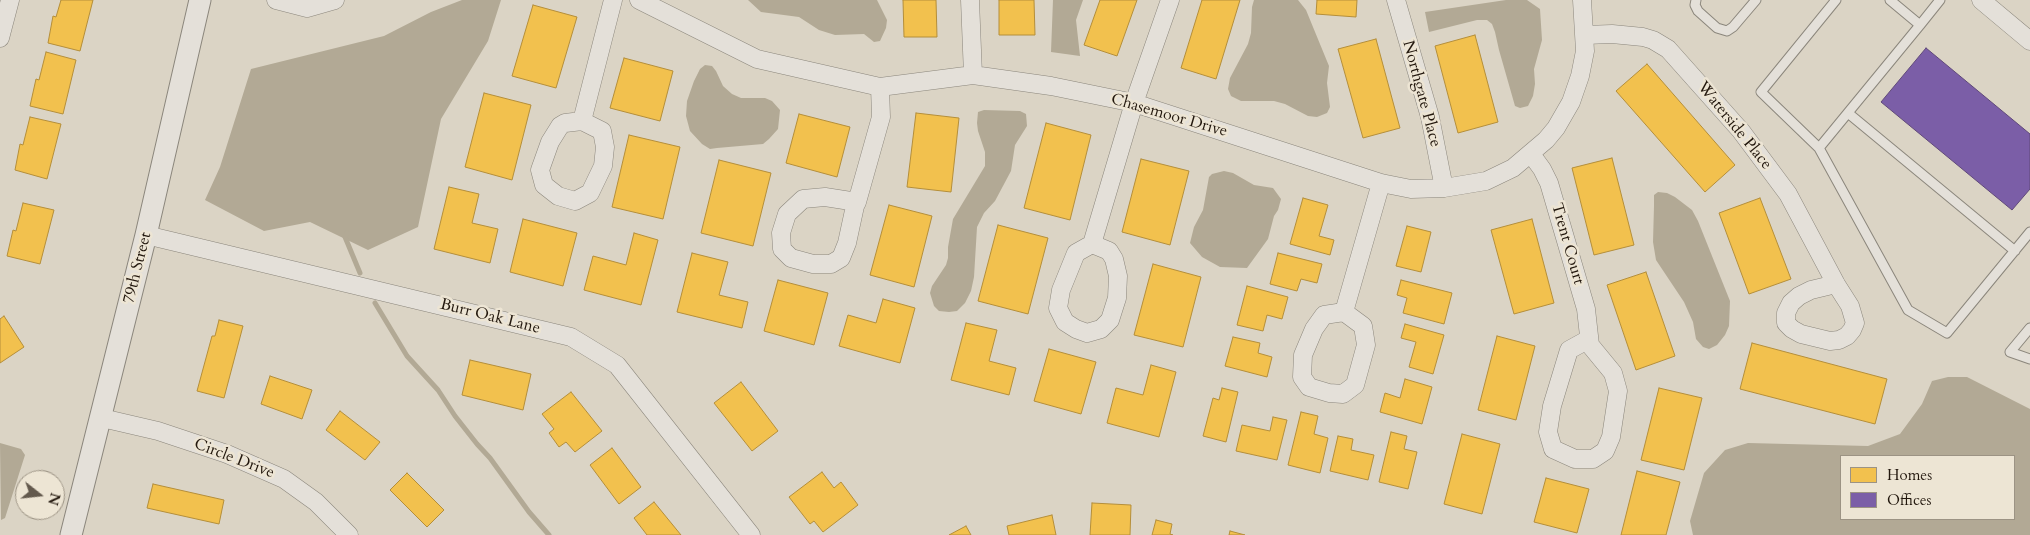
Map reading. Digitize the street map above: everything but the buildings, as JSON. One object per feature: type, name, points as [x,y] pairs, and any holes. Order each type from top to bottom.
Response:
[{"type":"street","points":[[0,38],[10,0]]},
{"type":"street","name":"79th Street","points":[[71,535],[102,418],[200,0]]},
{"type":"street","points":[[276,0],[307,8],[335,0]]},
{"type":"street","points":[[582,121],[614,0]]},
{"type":"street","name":"Chasemoor Drive","points":[[639,0],[757,59],[880,87],[973,75],[1051,86],[1134,103],[1381,184],[1411,189],[1468,185],[1498,176],[1531,154],[1556,128],[1571,102],[1583,65],[1585,35],[1582,0]]},
{"type":"street","points":[[970,0],[973,75]]},
{"type":"street","points":[[1092,244],[1108,251],[1114,259],[1118,276],[1117,298],[1110,320],[1101,328],[1088,333],[1076,329],[1065,322],[1058,308],[1061,290],[1076,253],[1092,244],[1134,103],[1170,0]]},
{"type":"street","name":"Northgate Place","points":[[1396,0],[1430,117],[1444,188]]},
{"type":"street","points":[[1982,0],[2026,34]]},
{"type":"street","name":"Waterside Place","points":[[1585,35],[1632,35],[1653,40],[1668,49],[1741,130],[1788,194],[1836,284]]},
{"type":"street","points":[[857,202],[825,196],[803,199],[788,214],[781,233],[782,249],[791,258],[814,264],[831,264],[841,258],[847,243],[881,117],[880,87]]},
{"type":"street","points":[[582,121],[602,131],[605,147],[603,166],[590,193],[575,201],[558,196],[544,185],[540,170],[550,142],[560,126],[565,123],[582,121]]},
{"type":"street","name":"Trent Court","points":[[1531,154],[1549,183],[1586,309],[1590,345],[1613,373],[1618,391],[1611,436],[1605,451],[1593,459],[1575,458],[1553,448],[1548,432],[1552,406],[1569,350],[1589,339]]},
{"type":"street","points":[[1344,312],[1381,184]]},
{"type":"street","name":"Burr Oak Lane","points":[[146,235],[571,337],[617,365],[751,535]]},
{"type":"street","points":[[1344,312],[1363,326],[1366,345],[1356,385],[1343,394],[1329,393],[1309,387],[1302,377],[1303,354],[1314,329],[1324,316],[1344,312]]},
{"type":"street","name":"Circle Drive","points":[[102,418],[158,431],[227,454],[284,479],[316,502],[349,535]]},
{"type":"lane","points":[[1696,0],[1695,5],[1698,11],[1716,28],[1727,31],[1733,27],[1756,0]]},
{"type":"lane","points":[[1836,0],[1761,92],[1819,148],[1908,310],[1947,333],[2030,232]]},
{"type":"lane","points":[[1890,0],[1920,25]]},
{"type":"lane","points":[[1819,148],[1940,0]]},
{"type":"lane","points":[[1848,113],[2015,251]]},
{"type":"lane","points":[[2030,328],[2010,352],[2030,359]]},
{"type":"shaded area","points":[[462,0],[501,0],[488,41],[441,119],[418,227],[368,250],[310,222],[264,231],[205,200],[220,167],[251,69],[384,36],[431,12]]},
{"type":"shaded area","points":[[748,0],[877,0],[887,20],[886,28],[880,41],[874,42],[864,34],[835,35],[819,30],[799,17],[761,12]]},
{"type":"shaded area","points":[[1053,0],[1083,0],[1076,20],[1080,56],[1051,52]]},
{"type":"shaded area","points":[[1254,0],[1298,0],[1306,10],[1329,66],[1327,83],[1330,107],[1327,113],[1317,117],[1308,116],[1285,104],[1274,101],[1241,101],[1231,96],[1228,89],[1230,78],[1248,44]]},
{"type":"shaded area","points":[[1506,0],[1527,0],[1540,9],[1542,40],[1534,69],[1535,84],[1533,96],[1528,106],[1520,108],[1515,106],[1492,24],[1487,20],[1477,20],[1429,32],[1425,12]]},
{"type":"shaded area","points":[[705,65],[712,66],[723,86],[732,94],[741,98],[765,98],[772,101],[780,110],[778,129],[763,144],[710,149],[702,144],[690,131],[686,116],[687,101],[700,69]]},
{"type":"shaded area","points":[[984,110],[1020,111],[1026,114],[1027,126],[1015,145],[1011,171],[995,201],[984,213],[977,227],[974,277],[971,291],[965,303],[957,311],[939,311],[934,306],[930,293],[932,286],[946,265],[953,219],[985,166],[985,152],[977,123],[978,112]]},
{"type":"shaded area","points":[[1224,171],[1233,173],[1254,185],[1273,188],[1281,199],[1268,239],[1247,268],[1220,267],[1202,257],[1190,243],[1194,227],[1203,210],[1209,177],[1212,174]]},
{"type":"shaded area","points":[[1658,192],[1667,193],[1675,197],[1692,210],[1730,301],[1729,326],[1717,345],[1709,349],[1703,347],[1696,339],[1693,322],[1684,302],[1656,260],[1653,242],[1654,195]]},
{"type":"shaded area","points":[[1948,377],[1967,377],[2030,409],[2030,535],[1693,535],[1690,521],[1704,473],[1725,450],[1748,443],[1868,446],[1900,434],[1922,404],[1932,381]]},
{"type":"shaded area","points":[[0,443],[21,449],[25,455],[20,470],[15,470],[15,486],[5,518],[1,520]]},
{"type":"waterway","points":[[347,233],[345,237],[360,273]]},
{"type":"waterway","points":[[375,303],[407,356],[438,390],[455,416],[549,535]]}]
